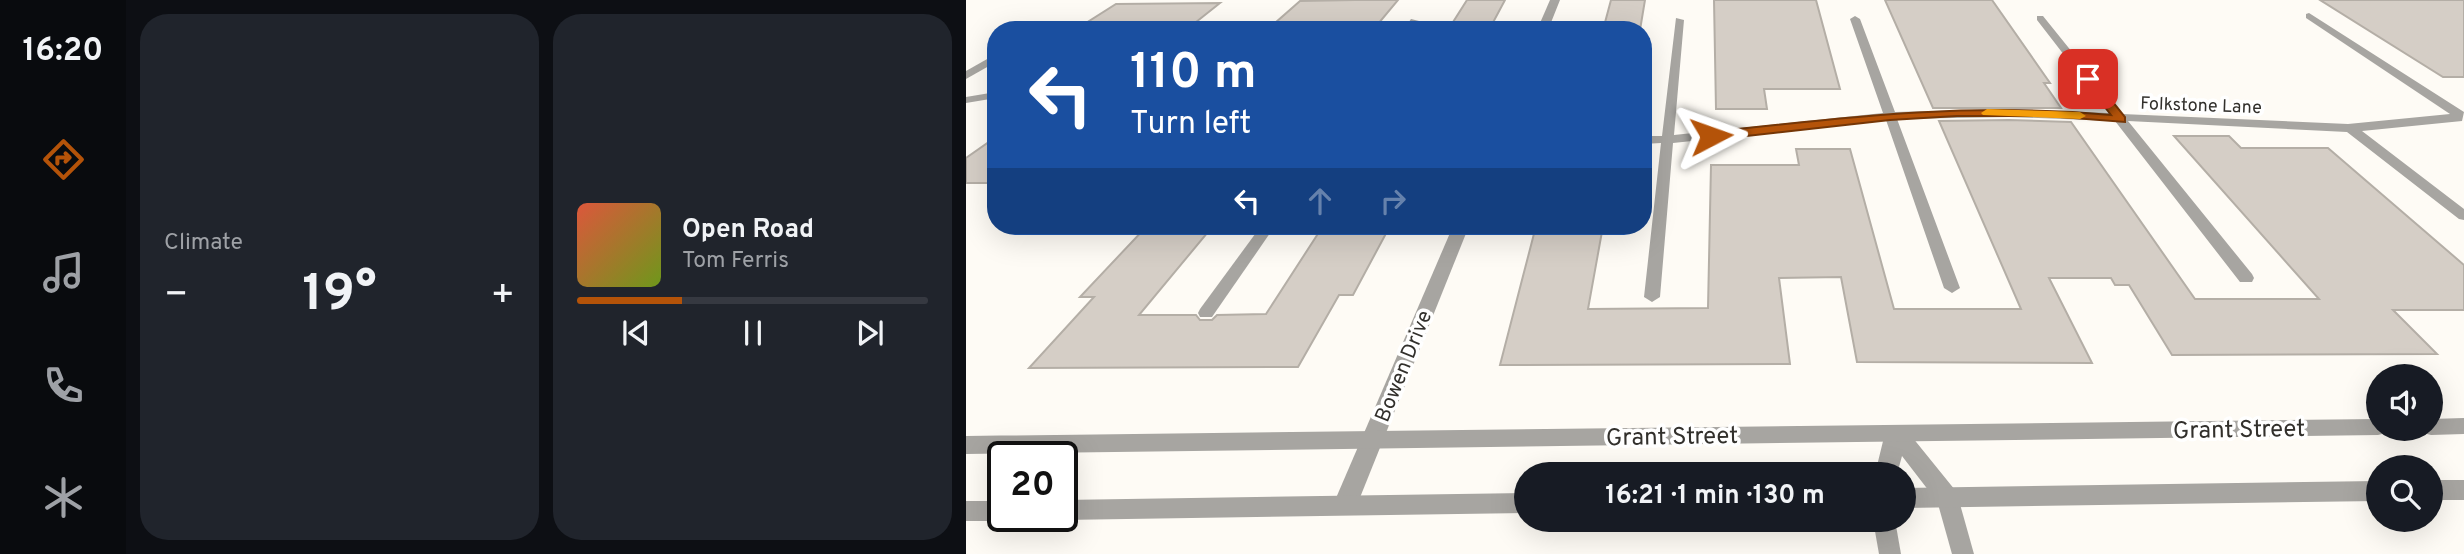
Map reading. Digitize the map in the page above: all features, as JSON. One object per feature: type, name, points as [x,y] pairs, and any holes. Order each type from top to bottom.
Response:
[{"type":"street","points":[[1546,21],[1555,0]]},
{"type":"street","name":"Bowen Drive","points":[[1345,505],[1457,235]]},
{"type":"street","points":[[2443,427],[2464,426]]},
{"type":"street","name":"Grant Street","points":[[966,446],[2366,427]]},
{"type":"street","points":[[1889,462],[1896,433]]},
{"type":"street","points":[[1896,433],[1947,497]]},
{"type":"street","points":[[2443,490],[2464,490]]},
{"type":"street","points":[[1916,498],[2366,491]]},
{"type":"street","points":[[1078,510],[1514,503]]},
{"type":"street","points":[[966,511],[987,511]]},
{"type":"lane","points":[[2309,16],[2463,116]]},
{"type":"lane","points":[[2040,18],[2246,278]]},
{"type":"lane","points":[[1855,19],[1952,288]]},
{"type":"lane","points":[[1652,297],[1679,20]]},
{"type":"lane","points":[[966,76],[987,63]]},
{"type":"lane","points":[[966,100],[987,96]]},
{"type":"lane","name":"Folkstone Lane","points":[[1652,139],[1756,133],[1890,116],[2047,113],[2121,119],[2350,128],[2463,116]]},
{"type":"lane","points":[[2350,128],[2464,216]]},
{"type":"lane","points":[[1206,313],[1262,235]]},
{"type":"lane","points":[[1947,497],[1963,554]]},
{"type":"lane","points":[[1886,532],[1890,554]]},
{"type":"building","points":[[1398,0],[1380,21],[1277,21],[1300,1]]},
{"type":"building","points":[[1467,0],[1505,0],[1494,21],[1454,21]]},
{"type":"building","points":[[1611,0],[1645,0],[1642,21],[1605,21]]},
{"type":"building","points":[[1714,0],[1816,0],[1840,89],[1764,89],[1767,109],[1716,109]]},
{"type":"building","points":[[1885,0],[1992,0],[2050,83],[2044,83],[2061,108],[1933,108]]},
{"type":"building","points":[[2320,0],[2464,0],[2464,77],[2443,77]]},
{"type":"building","points":[[1220,3],[1197,21],[1089,21],[1116,4]]},
{"type":"building","points":[[1939,121],[2071,122],[2195,299],[2319,299],[2174,136],[2229,136],[2241,148],[2328,148],[2464,265],[2464,310],[2393,310],[2437,354],[2172,355],[2129,285],[2115,285],[2111,278],[2049,278],[2092,363],[1857,362],[1841,277],[1779,278],[1790,364],[1500,365],[1534,235],[1601,235],[1588,309],[1708,308],[1711,165],[1799,165],[1796,149],[1850,149],[1894,309],[2021,309]]},
{"type":"building","points":[[987,143],[987,183],[966,183],[966,158]]},
{"type":"building","points":[[1139,235],[1206,235],[1139,315],[1196,315],[1200,320],[1212,320],[1217,315],[1266,314],[1317,235],[1385,235],[1353,295],[1339,295],[1298,367],[1029,368],[1094,297],[1080,297]]},
{"type":"slow traffic","points":[[1987,113],[2080,116]]},
{"type":"route","points":[[1711,136],[1890,116],[1957,113],[2047,113],[2121,119],[2088,79]]}]
